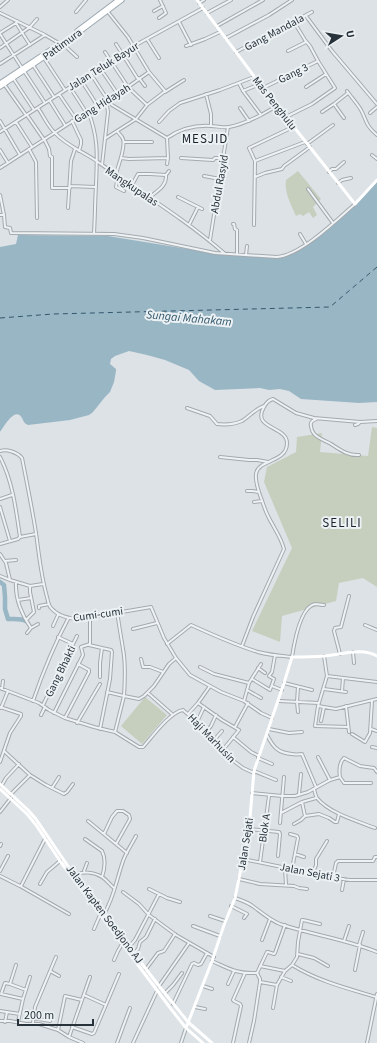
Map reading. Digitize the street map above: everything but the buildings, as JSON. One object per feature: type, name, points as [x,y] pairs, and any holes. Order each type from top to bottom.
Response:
[{"type":"main road","name":"Pattimura","points":[[0,87],[2,84],[62,43],[118,0]]},
{"type":"main road","name":"Pattimura","points":[[94,19],[122,0]]},
{"type":"main road","name":"Mas Penghulu","points":[[198,1],[254,77],[355,204]]},
{"type":"main road","name":"Pattimura","points":[[2,84],[23,70],[34,65],[62,43]]},
{"type":"main road","points":[[355,204],[377,180]]},
{"type":"main road","points":[[292,657],[324,656],[353,652],[377,654]]},
{"type":"main road","name":"Jalan Sejati","points":[[186,1028],[214,956],[225,921],[235,898],[249,829],[254,772],[292,657]]},
{"type":"main road","name":"Jalan Kapten Soedjono AJ","points":[[1,786],[4,791],[28,810],[36,819],[100,915],[186,1028],[203,1043]]},
{"type":"main road","name":"Jalan Kapten Soedjono AJ","points":[[11,796],[31,819],[60,861],[98,910],[104,914],[130,946],[173,1004],[188,1022],[212,1043]]},
{"type":"street","points":[[0,7],[8,0]]},
{"type":"street","points":[[76,12],[86,0]]},
{"type":"street","points":[[159,18],[166,13],[160,0]]},
{"type":"street","points":[[198,1],[204,0]]},
{"type":"street","points":[[207,13],[231,0]]},
{"type":"street","points":[[216,26],[263,0]]},
{"type":"street","points":[[225,39],[269,15],[292,0]]},
{"type":"street","points":[[154,11],[163,6]]},
{"type":"street","name":"Jalan Teluk Bayur","points":[[0,132],[134,46],[203,8]]},
{"type":"street","points":[[107,11],[128,37],[149,72],[164,88],[165,92]]},
{"type":"street","name":"Gang Mandala","points":[[235,52],[312,12]]},
{"type":"street","points":[[0,13],[62,43],[77,57]]},
{"type":"street","points":[[306,16],[332,51],[377,104]]},
{"type":"street","points":[[0,48],[23,33],[37,19]]},
{"type":"street","points":[[16,22],[0,33],[45,103]]},
{"type":"street","points":[[16,22],[30,45]]},
{"type":"street","points":[[179,22],[191,45]]},
{"type":"street","points":[[294,22],[318,61]]},
{"type":"street","points":[[186,46],[214,36],[220,32]]},
{"type":"street","points":[[0,64],[45,35]]},
{"type":"street","points":[[147,39],[159,58]]},
{"type":"street","points":[[288,51],[306,42]]},
{"type":"street","points":[[116,44],[145,86]]},
{"type":"street","points":[[105,52],[128,87],[147,105]]},
{"type":"street","points":[[44,58],[65,90]]},
{"type":"street","name":"Gang 3","points":[[263,88],[318,61],[335,87],[334,89],[312,104],[286,117]]},
{"type":"street","points":[[34,65],[54,97]]},
{"type":"street","points":[[100,68],[117,93]]},
{"type":"street","name":"Gang Hidayah","points":[[0,168],[65,125],[128,87],[149,72]]},
{"type":"street","points":[[91,74],[105,100],[108,112],[102,165]]},
{"type":"street","points":[[306,87],[326,74]]},
{"type":"street","points":[[159,122],[169,111],[180,103],[254,77]]},
{"type":"street","points":[[13,78],[34,110]]},
{"type":"street","points":[[81,80],[97,105]]},
{"type":"street","points":[[106,138],[136,119],[147,105],[184,80]]},
{"type":"street","points":[[239,83],[243,91],[261,115]]},
{"type":"street","points":[[2,84],[26,115],[49,149],[52,157],[52,188],[96,187]]},
{"type":"street","points":[[243,91],[260,84]]},
{"type":"street","points":[[70,87],[87,112],[96,136],[97,162],[94,233]]},
{"type":"street","points":[[322,112],[348,92],[361,110],[370,129],[377,135]]},
{"type":"street","points":[[60,94],[76,119]]},
{"type":"street","points":[[206,94],[211,114],[211,126]]},
{"type":"street","points":[[105,100],[167,138]]},
{"type":"street","points":[[50,101],[65,125]]},
{"type":"street","points":[[334,104],[344,118]]},
{"type":"street","points":[[167,138],[177,132],[193,127],[228,127],[246,122],[277,106]]},
{"type":"street","points":[[370,113],[377,107]]},
{"type":"street","points":[[38,108],[54,133]]},
{"type":"street","points":[[240,108],[249,121]]},
{"type":"street","points":[[0,121],[20,155]]},
{"type":"street","points":[[72,121],[81,140],[79,151]]},
{"type":"street","points":[[16,122],[32,147]]},
{"type":"street","points":[[255,161],[306,143],[333,126]]},
{"type":"street","name":"Abdul Rasyid","points":[[210,240],[228,127]]},
{"type":"street","points":[[254,225],[255,161],[249,148],[293,127]]},
{"type":"street","points":[[117,131],[124,142],[116,187],[124,191]]},
{"type":"street","name":"Mangkupalas","points":[[54,133],[75,149],[102,165],[154,200],[210,240],[224,254]]},
{"type":"street","points":[[167,138],[167,164]]},
{"type":"street","points":[[124,142],[152,142]]},
{"type":"street","points":[[255,177],[282,169],[310,147]]},
{"type":"street","points":[[29,149],[36,162],[36,218]]},
{"type":"street","points":[[68,208],[71,161],[75,149]]},
{"type":"street","points":[[0,150],[8,163]]},
{"type":"street","points":[[372,155],[377,159]]},
{"type":"street","points":[[121,158],[168,158]]},
{"type":"street","points":[[182,158],[213,160],[215,158],[224,158]]},
{"type":"street","points":[[330,171],[336,169],[344,162]]},
{"type":"street","points":[[150,198],[162,187],[169,171]]},
{"type":"street","points":[[132,185],[137,174],[139,173],[166,175]]},
{"type":"street","points":[[204,176],[220,179]]},
{"type":"street","points":[[339,182],[351,178]]},
{"type":"street","points":[[308,189],[333,223]]},
{"type":"street","points":[[0,195],[5,226],[10,228],[12,233],[114,234],[143,238],[224,254],[280,257],[306,244],[355,204]]},
{"type":"street","points":[[178,197],[202,208]]},
{"type":"street","points":[[189,226],[198,207]]},
{"type":"street","points":[[233,224],[237,230],[237,254]]},
{"type":"street","points":[[300,234],[306,244]]},
{"type":"street","points":[[246,255],[247,246]]},
{"type":"street","points":[[242,646],[284,548],[268,516],[256,480],[257,472],[262,466],[278,458],[286,448],[287,444],[282,433],[265,423],[262,419],[261,414],[264,406],[268,401],[273,399],[296,413],[317,419],[360,422],[377,421]]},
{"type":"street","points":[[187,408],[210,416],[217,424],[231,424],[240,422],[264,406]]},
{"type":"street","points":[[317,419],[312,421],[310,425],[314,434],[350,454],[359,455]]},
{"type":"street","points":[[355,425],[360,422]]},
{"type":"street","name":"Cumi-cumi","points":[[0,451],[6,450],[19,455],[22,458],[36,534],[43,584],[49,604],[58,615],[68,619],[81,618],[151,606],[167,644],[187,672],[221,692],[244,701],[261,713],[272,718]]},
{"type":"street","points":[[0,457],[8,473],[20,537]]},
{"type":"street","points":[[220,457],[269,462]]},
{"type":"street","points":[[246,491],[252,490],[260,492]]},
{"type":"street","points":[[0,499],[12,495]]},
{"type":"street","points":[[254,502],[263,501]]},
{"type":"street","points":[[0,507],[10,541]]},
{"type":"street","points":[[0,544],[18,539],[20,537],[36,534]]},
{"type":"street","points":[[0,554],[7,565],[10,580]]},
{"type":"street","points":[[5,561],[16,560]]},
{"type":"street","points":[[0,576],[30,586],[43,584]]},
{"type":"street","points":[[16,582],[18,600],[31,628]]},
{"type":"street","points":[[26,620],[34,612],[30,586]]},
{"type":"street","points":[[340,654],[334,630],[335,628],[341,627],[349,596]]},
{"type":"street","points":[[18,600],[31,598]]},
{"type":"street","points":[[39,608],[39,606],[49,604]]},
{"type":"street","points":[[167,644],[191,625],[221,639],[259,652],[292,657],[294,641],[302,618],[311,606],[318,604],[324,605]]},
{"type":"street","points":[[116,732],[124,696],[125,677],[123,649],[117,612]]},
{"type":"street","points":[[53,626],[58,615]]},
{"type":"street","points":[[90,617],[90,645]]},
{"type":"street","points":[[33,701],[58,637],[68,619]]},
{"type":"street","points":[[133,629],[157,623]]},
{"type":"street","points":[[27,633],[31,628],[38,624]]},
{"type":"street","points":[[365,624],[377,630]]},
{"type":"street","name":"Gang Bhakti","points":[[41,715],[77,636]]},
{"type":"street","points":[[58,637],[73,644]]},
{"type":"street","points":[[54,712],[83,654],[81,647],[90,645],[111,650],[110,679],[100,729]]},
{"type":"street","points":[[100,677],[102,648]]},
{"type":"street","points":[[353,652],[354,663]]},
{"type":"street","points":[[252,679],[270,690],[274,679],[269,676],[272,672],[275,655]]},
{"type":"street","points":[[324,656],[327,676],[318,706],[315,725],[316,727],[348,727]]},
{"type":"street","points":[[107,692],[139,699],[148,693],[169,664],[176,658]]},
{"type":"street","points":[[141,659],[143,667],[150,667],[164,672]]},
{"type":"street","points":[[65,718],[89,671],[78,664]]},
{"type":"street","points":[[244,701],[249,683],[261,664]]},
{"type":"street","points":[[200,667],[214,674],[249,683]]},
{"type":"street","points":[[258,668],[265,673]]},
{"type":"street","points":[[327,676],[377,682]]},
{"type":"street","points":[[342,691],[343,678]]},
{"type":"street","points":[[1,688],[3,681]]},
{"type":"street","points":[[284,683],[312,690]]},
{"type":"street","points":[[77,723],[100,684]]},
{"type":"street","points":[[188,714],[210,686]]},
{"type":"street","points":[[272,686],[282,690]]},
{"type":"street","points":[[298,687],[298,712]]},
{"type":"street","name":"Haji Marhusin","points":[[1,688],[44,706],[49,710],[77,723],[116,732],[137,746],[142,747],[168,719],[179,711],[183,710],[207,731],[222,751],[233,762],[244,768],[276,780]]},
{"type":"street","points":[[324,689],[346,692]]},
{"type":"street","points":[[247,690],[262,698]]},
{"type":"street","points":[[0,762],[10,733],[21,716],[21,714],[1,708],[8,691]]},
{"type":"street","points":[[148,693],[173,715]]},
{"type":"street","points":[[318,706],[336,709],[377,699]]},
{"type":"street","points":[[352,734],[365,742],[370,734],[372,700]]},
{"type":"street","points":[[278,701],[319,703]]},
{"type":"street","points":[[198,703],[239,731],[222,751]]},
{"type":"street","points":[[235,727],[248,704]]},
{"type":"street","points":[[346,706],[349,732]]},
{"type":"street","points":[[197,722],[204,707]]},
{"type":"street","points":[[321,721],[324,707]]},
{"type":"street","points":[[207,731],[216,715]]},
{"type":"street","points":[[269,729],[290,733],[302,732]]},
{"type":"street","points":[[370,729],[377,731]]},
{"type":"street","points":[[214,740],[222,731]]},
{"type":"street","points":[[267,735],[272,744],[281,752],[302,754],[317,797],[329,808],[339,814],[375,828]]},
{"type":"street","points":[[233,737],[258,757],[272,764]]},
{"type":"street","points":[[372,746],[377,748]]},
{"type":"street","points":[[4,752],[30,775],[64,794],[72,784]]},
{"type":"street","points":[[318,757],[330,780]]},
{"type":"street","points":[[371,783],[344,783],[339,772],[342,760],[344,758],[356,764],[374,768],[377,772]]},
{"type":"street","points":[[1,786],[19,764]]},
{"type":"street","points":[[299,794],[301,774]]},
{"type":"street","points":[[0,812],[11,796],[30,775]]},
{"type":"street","points":[[52,788],[59,777]]},
{"type":"street","points":[[280,823],[284,777]]},
{"type":"street","points":[[252,793],[290,796],[315,788],[330,780],[340,777]]},
{"type":"street","name":"Blok A","points":[[260,862],[269,795]]},
{"type":"street","points":[[281,813],[302,802],[317,797]]},
{"type":"street","points":[[302,802],[305,816]]},
{"type":"street","points":[[104,834],[112,817],[117,811],[123,811],[129,815],[130,819],[116,844]]},
{"type":"street","points":[[294,824],[305,816],[319,814],[336,822],[339,814]]},
{"type":"street","points":[[88,821],[127,853]]},
{"type":"street","points":[[249,829],[279,832],[278,856]]},
{"type":"street","points":[[290,834],[298,837],[292,869]]},
{"type":"street","points":[[104,914],[122,863],[136,836]]},
{"type":"street","points":[[20,886],[45,839]]},
{"type":"street","points":[[85,839],[102,851],[104,866],[102,877]]},
{"type":"street","points":[[313,873],[316,859],[327,841]]},
{"type":"street","points":[[295,854],[304,856]]},
{"type":"street","points":[[0,871],[8,856]]},
{"type":"street","points":[[333,877],[336,863],[338,861],[373,861],[375,857],[377,857]]},
{"type":"street","name":"Jalan Sejati 3","points":[[243,859],[350,880],[377,880]]},
{"type":"street","points":[[40,884],[49,870],[60,861]]},
{"type":"street","points":[[84,872],[87,863]]},
{"type":"street","points":[[285,868],[286,885]]},
{"type":"street","points":[[74,875],[84,872],[95,874],[102,877],[114,888]]},
{"type":"street","points":[[0,876],[69,914]]},
{"type":"street","points":[[239,879],[260,884],[286,885],[307,889]]},
{"type":"street","points":[[342,890],[344,879]]},
{"type":"street","points":[[148,889],[180,902]]},
{"type":"street","points":[[122,892],[139,904],[148,915],[175,934],[214,956]]},
{"type":"street","points":[[130,946],[135,940],[159,894]]},
{"type":"street","points":[[235,898],[248,903],[270,919],[285,925],[316,935],[359,945],[377,952]]},
{"type":"street","points":[[231,906],[247,914],[244,918]]},
{"type":"street","points":[[94,929],[100,915]]},
{"type":"street","points":[[210,916],[225,921]]},
{"type":"street","points":[[134,953],[138,949],[140,942],[146,937],[155,919]]},
{"type":"street","points":[[262,940],[270,919]]},
{"type":"street","points":[[274,1008],[277,985],[285,971],[292,964],[298,954],[298,942],[303,920],[320,924]]},
{"type":"street","points":[[248,1043],[254,1021],[260,982],[257,973],[267,952],[275,953],[285,925]]},
{"type":"street","points":[[193,926],[220,937]]},
{"type":"street","points":[[344,941],[349,926]]},
{"type":"street","points":[[355,970],[359,945],[364,932]]},
{"type":"street","points":[[146,969],[158,953],[164,951],[175,934]]},
{"type":"street","points":[[159,986],[189,943]]},
{"type":"street","points":[[114,960],[122,944]]},
{"type":"street","points":[[173,1004],[192,964],[201,964],[207,953]]},
{"type":"street","points":[[298,954],[314,958],[328,966]]},
{"type":"street","points":[[33,1023],[35,1007],[56,957]]},
{"type":"street","points":[[212,961],[234,971],[245,974],[257,973]]},
{"type":"street","points":[[292,964],[318,979],[377,995],[367,1043]]},
{"type":"street","points":[[10,984],[16,965]]},
{"type":"street","points":[[260,966],[285,971]]},
{"type":"street","points":[[228,984],[234,971]]},
{"type":"street","points":[[50,972],[59,976]]},
{"type":"street","points":[[165,993],[182,973]]},
{"type":"street","points":[[72,1027],[93,1034],[119,974]]},
{"type":"street","points":[[233,1043],[241,1006],[233,1000],[245,974]]},
{"type":"street","points":[[18,1022],[30,977]]},
{"type":"street","points":[[69,1037],[90,977]]},
{"type":"street","points":[[282,977],[291,981]]},
{"type":"street","points":[[260,982],[277,985]]},
{"type":"street","points":[[23,1000],[0,994],[5,983],[26,990]]},
{"type":"street","points":[[203,986],[212,989]]},
{"type":"street","points":[[133,1043],[158,991]]},
{"type":"street","points":[[84,995],[106,1005]]},
{"type":"street","points":[[58,1030],[65,996],[82,1000]]},
{"type":"street","points":[[195,1007],[205,1009]]},
{"type":"street","points":[[117,1043],[130,1008]]},
{"type":"street","points":[[0,1011],[20,1014]]},
{"type":"street","points":[[4,1022],[6,1012]]},
{"type":"street","points":[[33,1018],[50,1021]]},
{"type":"street","points":[[0,1021],[39,1024],[58,1030],[83,1043]]},
{"type":"street","points":[[181,1043],[186,1028]]},
{"type":"green space","points":[[298,171],[321,199],[313,207],[317,215],[313,218],[309,212],[303,216],[300,214],[296,216],[288,198],[286,180]]},
{"type":"green space","points":[[372,427],[377,428],[377,587],[363,578],[339,583],[336,601],[282,616],[280,642],[252,631],[292,548],[264,482],[267,467],[296,452],[297,437],[322,433],[320,452],[368,456]]},
{"type":"green space","points":[[145,697],[167,715],[142,744],[121,726]]},
{"type":"water","name":"Sungai Mahakam","points":[[377,180],[377,402],[359,403],[301,399],[289,391],[280,389],[269,390],[260,388],[215,390],[199,381],[189,370],[165,360],[129,351],[111,359],[110,364],[116,369],[114,382],[110,392],[89,415],[70,420],[28,425],[19,415],[16,414],[0,432],[0,247],[16,244],[18,235],[108,236],[224,255],[283,258],[308,244],[347,212],[362,198]]},
{"type":"waterway","points":[[0,582],[4,585],[5,609],[8,619],[20,619],[26,621]]},
{"type":"ferry route","points":[[0,318],[53,314],[330,307],[377,267]]},
{"type":"district","name":"MESJID","points":[[205,138]]},
{"type":"district","name":"SELILI","points":[[342,522]]}]
